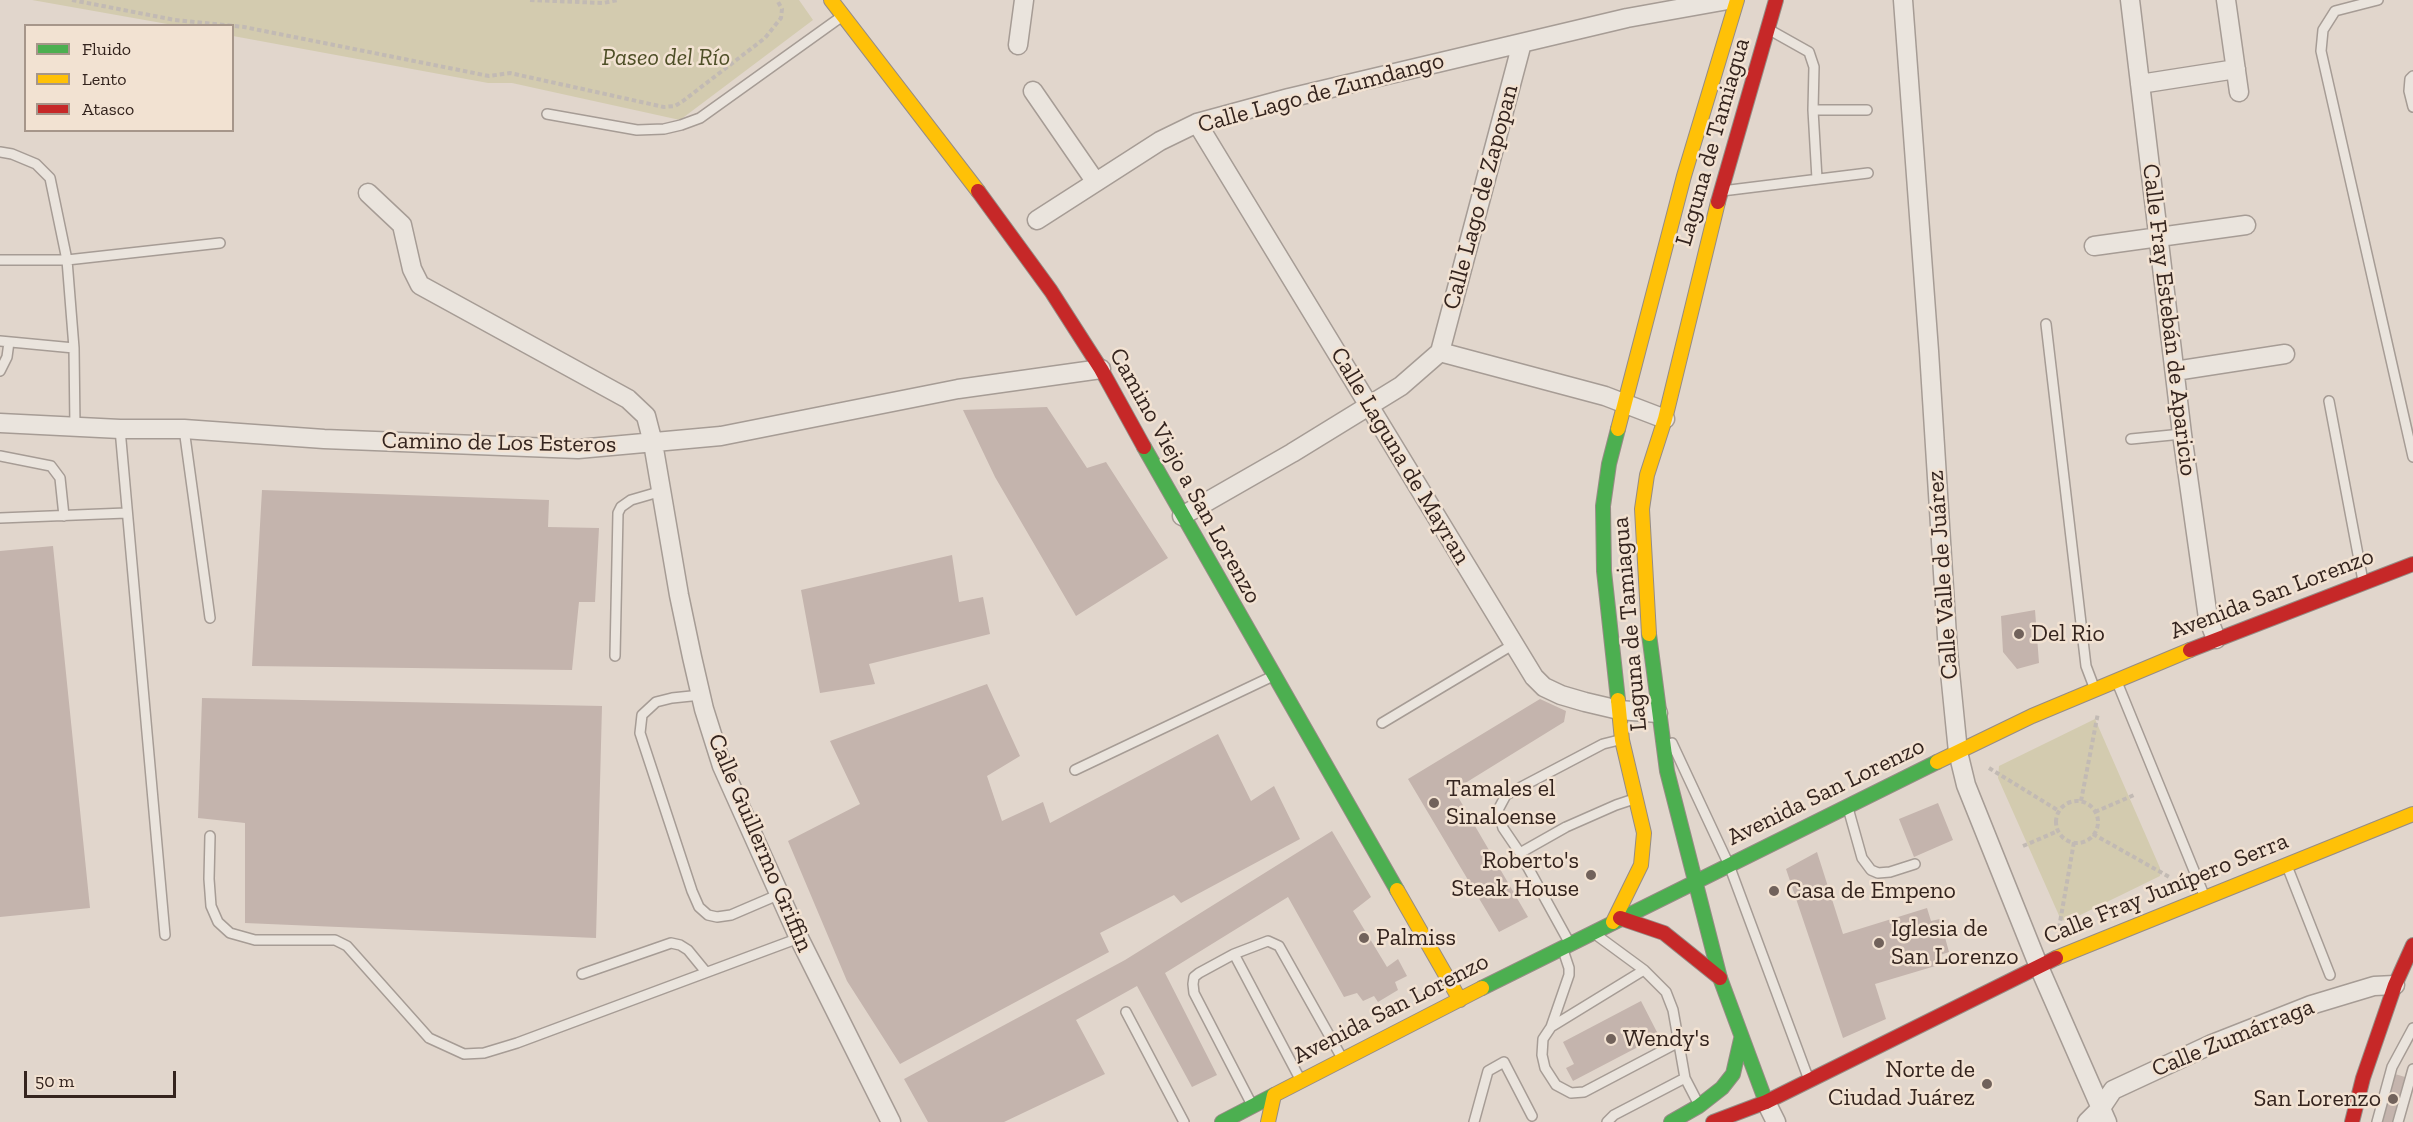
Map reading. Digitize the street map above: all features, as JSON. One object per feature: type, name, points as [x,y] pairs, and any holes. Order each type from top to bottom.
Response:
[{"type":"main road","name":"Camino Viejo a San Lorenzo","points":[[831,0],[992,209],[1051,291],[1101,369],[1273,676],[1460,1000]]},
{"type":"main road","name":"Laguna de Tamiagua","points":[[1616,920],[1641,865],[1644,833],[1622,740],[1604,571],[1603,506],[1608,464],[1684,176],[1737,0]]},
{"type":"main road","name":"Laguna de Tamiagua","points":[[1766,1102],[1720,978],[1667,771],[1649,637],[1642,509],[1647,475],[1665,419],[1720,192],[1776,0]]},
{"type":"main road","name":"Avenida San Lorenzo","points":[[1222,1122],[1342,1058],[1566,945],[1958,752],[2094,689],[2216,639],[2413,564]]},
{"type":"main road","name":"Calle Fray Junípero Serra","points":[[1713,1122],[1766,1102],[2098,940],[2413,814]]},
{"type":"main road","points":[[1616,920],[1664,933],[1720,978]]},
{"type":"main road","points":[[2352,1122],[2363,1078],[2395,985],[2413,945]]},
{"type":"main road","points":[[1671,1122],[1699,1106],[1722,1088],[1733,1074],[1741,1039]]},
{"type":"main road","points":[[1268,1122],[1274,1095]]},
{"type":"street","points":[[1018,45],[1024,0]]},
{"type":"street","name":"Calle Lago de Zumdango","points":[[1037,220],[1160,141],[1197,123],[1289,98],[1627,18],[1728,0]]},
{"type":"street","name":"Calle Valle de Juárez","points":[[1903,0],[1948,652],[1958,752],[1966,785],[2039,967],[2104,1115]]},
{"type":"street","name":"Calle Fray Estebán de Aparicio","points":[[2130,0],[2182,434],[2208,618],[2216,639]]},
{"type":"street","points":[[2226,0],[2239,92]]},
{"type":"street","name":"Calle Lago de Zapopan","points":[[1440,352],[1522,43]]},
{"type":"street","points":[[2140,84],[2236,69]]},
{"type":"street","points":[[1033,91],[1095,181]]},
{"type":"street","name":"Calle Laguna de Mayran","points":[[1197,123],[1534,676],[1544,687],[1561,695],[1619,710],[1658,713]]},
{"type":"street","name":"Calle Guillermo Griffin","points":[[368,193],[402,225],[412,269],[420,285],[628,399],[646,416],[654,443],[679,595],[701,695],[722,766],[799,938],[891,1122]]},
{"type":"street","points":[[2094,246],[2247,225]]},
{"type":"street","points":[[1182,516],[1401,386],[1440,352],[1605,396],[1665,419]]},
{"type":"street","points":[[2175,371],[2285,354]]},
{"type":"street","name":"Camino de Los Esteros","points":[[0,423],[120,429],[183,429],[324,439],[578,449],[721,436],[958,389],[1101,369]]},
{"type":"street","name":"Calle Zumárraga","points":[[2087,1122],[2104,1115],[2113,1090],[2122,1084],[2212,1044],[2311,1005],[2374,986],[2395,985]]},
{"type":"street","points":[[1766,1102],[1776,1122]]},
{"type":"lane","points":[[2333,0],[2335,11],[2323,30],[2321,51],[2413,457]]},
{"type":"lane","points":[[2335,11],[2378,0]]},
{"type":"lane","points":[[547,114],[637,130],[663,129],[681,125],[700,118],[843,16]]},
{"type":"lane","points":[[1768,29],[1809,52],[1814,67],[1813,110],[1817,179]]},
{"type":"lane","points":[[2413,76],[2410,79],[2409,91],[2413,107]]},
{"type":"lane","points":[[1813,110],[1867,110]]},
{"type":"lane","points":[[0,152],[12,154],[36,164],[50,178],[67,260],[74,348],[75,427]]},
{"type":"lane","points":[[1720,192],[1868,173]]},
{"type":"lane","points":[[0,260],[67,260],[220,243]]},
{"type":"lane","points":[[2046,324],[2086,666],[2094,689]]},
{"type":"lane","points":[[0,371],[7,357],[4,342],[74,348]]},
{"type":"lane","points":[[2329,401],[2363,584]]},
{"type":"lane","points":[[120,429],[165,935]]},
{"type":"lane","points":[[183,429],[210,618]]},
{"type":"lane","points":[[2131,439],[2182,434]]},
{"type":"lane","points":[[0,456],[51,466],[60,478],[64,516]]},
{"type":"lane","points":[[615,656],[618,513],[621,507],[631,500],[662,491]]},
{"type":"lane","points":[[0,518],[126,513]]},
{"type":"lane","points":[[1382,723],[1514,645]]},
{"type":"lane","points":[[1075,771],[1273,676]]},
{"type":"lane","points":[[2116,680],[2205,897]]},
{"type":"lane","points":[[701,695],[656,702],[642,715],[640,733],[692,891],[699,907],[708,915],[717,917],[731,915],[780,894]]},
{"type":"lane","points":[[1658,713],[1729,865],[1809,1080]]},
{"type":"lane","points":[[1622,740],[1603,744],[1506,795],[1500,801],[1498,818],[1520,853],[1566,945],[1569,975],[1551,1027],[1543,1040],[1542,1054],[1545,1068],[1556,1085],[1571,1092],[1584,1092],[1679,1042]]},
{"type":"lane","points":[[1520,853],[1566,827],[1616,805],[1636,799]]},
{"type":"lane","points":[[1847,805],[1862,858],[1871,870],[1878,873],[1890,872],[1915,864]]},
{"type":"lane","points":[[210,836],[211,906],[218,922],[230,933],[255,940],[335,940],[347,946],[429,1038],[464,1054],[484,1053],[517,1043],[799,938]]},
{"type":"lane","points":[[2286,864],[2330,975]]},
{"type":"lane","points":[[1592,932],[1644,970],[1666,992],[1673,1010],[1685,1078],[1699,1106]]},
{"type":"lane","points":[[1253,1107],[1194,993],[1194,977],[1199,973],[1234,954],[1268,941],[1279,946],[1342,1058]]},
{"type":"lane","points":[[582,974],[671,943],[681,945],[688,950],[706,972]]},
{"type":"lane","points":[[1234,954],[1300,1080]]},
{"type":"lane","points":[[1551,1027],[1644,970]]},
{"type":"lane","points":[[1126,1012],[1184,1122]]},
{"type":"lane","points":[[2377,1122],[2392,1067],[2413,1028]]},
{"type":"lane","points":[[1474,1122],[1488,1071],[1504,1062],[1532,1116]]},
{"type":"lane","points":[[2397,1122],[2413,1068]]},
{"type":"lane","points":[[1607,1122],[1614,1115],[1685,1078]]},
{"type":"path","points":[[72,0],[175,20],[214,24]]},
{"type":"path","points":[[530,0],[603,3],[618,0]]},
{"type":"path","points":[[234,26],[489,76],[510,73],[664,107],[675,106],[683,101],[765,38],[781,18],[782,9],[777,0]]},
{"type":"path","points":[[2081,801],[2098,713]]},
{"type":"path","points":[[1989,768],[2059,811]]},
{"type":"path","points":[[2095,812],[2134,795]]},
{"type":"path","points":[[2081,801],[2095,812],[2097,823],[2093,834],[2085,841],[2074,842],[2062,836],[2056,824],[2059,811],[2068,802],[2081,801]]},
{"type":"path","points":[[2023,846],[2058,831]]},
{"type":"path","points":[[2093,834],[2171,878]]},
{"type":"path","points":[[2059,928],[2074,842]]},
{"type":"green space","name":"Paseo del Río","points":[[32,0],[799,0],[813,20],[680,120],[512,83],[488,83],[234,36],[234,24],[167,24]]},
{"type":"green space","points":[[2095,719],[2160,868],[2160,876],[2068,921],[2061,920],[1998,778],[1999,766]]},
{"type":"building","points":[[1047,407],[1087,468],[1106,462],[1168,558],[1076,616],[995,477],[963,410]]},
{"type":"building","points":[[262,490],[549,500],[548,527],[599,528],[595,602],[579,602],[572,670],[252,666]]},
{"type":"building","points":[[53,546],[90,908],[0,917],[0,551]]},
{"type":"building","points":[[952,555],[959,602],[983,597],[990,634],[869,664],[875,684],[820,693],[801,590]]},
{"type":"building","name":"Del Rio","points":[[2035,610],[2039,663],[2017,669],[2003,652],[2001,616]]},
{"type":"building","points":[[987,684],[1020,756],[987,776],[1002,821],[1043,802],[1050,823],[1218,734],[1251,801],[1274,786],[1300,839],[1181,903],[1174,895],[1100,933],[1109,952],[900,1064],[847,981],[788,841],[860,804],[830,741]]},
{"type":"building","points":[[202,698],[602,706],[596,938],[245,923],[245,823],[198,818]]},
{"type":"building","points":[[1540,699],[1566,711],[1564,722],[1454,790],[1528,917],[1499,932],[1408,779]]},
{"type":"building","points":[[1938,803],[1953,840],[1914,857],[1899,819]]},
{"type":"building","points":[[1332,831],[1371,897],[1353,911],[1387,967],[1398,959],[1407,976],[1395,982],[1398,990],[1378,1002],[1374,996],[1363,1001],[1357,993],[1344,997],[1288,897],[1165,973],[1217,1075],[1192,1087],[1137,986],[1076,1020],[1105,1074],[1004,1122],[928,1122],[904,1079],[1125,960]]},
{"type":"building","name":"Iglesia de San Lorenzo","points":[[1817,852],[1843,934],[1927,908],[1931,921],[1940,919],[1949,952],[1940,955],[1942,964],[1875,984],[1886,1019],[1843,1038],[1786,869]]},
{"type":"building","name":"Wendy's","points":[[1641,1001],[1659,1036],[1573,1081],[1566,1068],[1574,1064],[1563,1042]]},
{"type":"building","name":"San Lorenzo","points":[[2395,1074],[2405,1077],[2392,1122],[2381,1122]]},
{"type":"traffic: fast","points":[[1618,429],[1609,464],[1603,506],[1604,571],[1618,700]]},
{"type":"traffic: fast","points":[[1144,447],[1397,890]]},
{"type":"traffic: fast","points":[[1649,634],[1667,771],[1720,978],[1766,1102]]},
{"type":"traffic: fast","points":[[1482,988],[1937,762]]},
{"type":"traffic: fast","points":[[1671,1122],[1699,1106],[1722,1088],[1733,1074],[1741,1039]]},
{"type":"traffic: fast","points":[[1222,1122],[1274,1095]]},
{"type":"traffic: slow","points":[[831,0],[978,191]]},
{"type":"traffic: slow","points":[[1618,429],[1684,176],[1737,0]]},
{"type":"traffic: slow","points":[[1649,634],[1642,509],[1647,475],[1665,419],[1718,202]]},
{"type":"traffic: slow","points":[[1937,762],[2032,716],[2190,650]]},
{"type":"traffic: slow","points":[[1613,922],[1641,865],[1644,833],[1622,740],[1618,700]]},
{"type":"traffic: slow","points":[[2056,958],[2413,814]]},
{"type":"traffic: slow","points":[[1397,890],[1460,1000]]},
{"type":"traffic: slow","points":[[1268,1122],[1274,1095],[1482,988]]},
{"type":"traffic: jam","points":[[1718,202],[1776,0]]},
{"type":"traffic: jam","points":[[978,191],[1051,291],[1101,369],[1144,447]]},
{"type":"traffic: jam","points":[[2190,650],[2413,564]]},
{"type":"traffic: jam","points":[[1620,918],[1664,933],[1720,978]]},
{"type":"traffic: jam","points":[[2352,1122],[2363,1078],[2395,985],[2413,945]]},
{"type":"traffic: jam","points":[[1713,1122],[1766,1102],[2056,958]]},
{"type":"place","name":"Del Rio","points":[[2019,634]]},
{"type":"place","name":"Tamales el Sinaloense","points":[[1434,803]]},
{"type":"place","name":"Roberto's Steak House","points":[[1591,875]]},
{"type":"place","name":"Casa de Empeno","points":[[1774,891]]},
{"type":"place","name":"Palmiss","points":[[1364,938]]},
{"type":"place","name":"Iglesia de San Lorenzo","points":[[1879,943]]},
{"type":"place","name":"Wendy's","points":[[1611,1039]]},
{"type":"place","name":"Norte de Ciudad Juárez","points":[[1987,1084]]},
{"type":"place","name":"San Lorenzo","points":[[2393,1099]]}]
